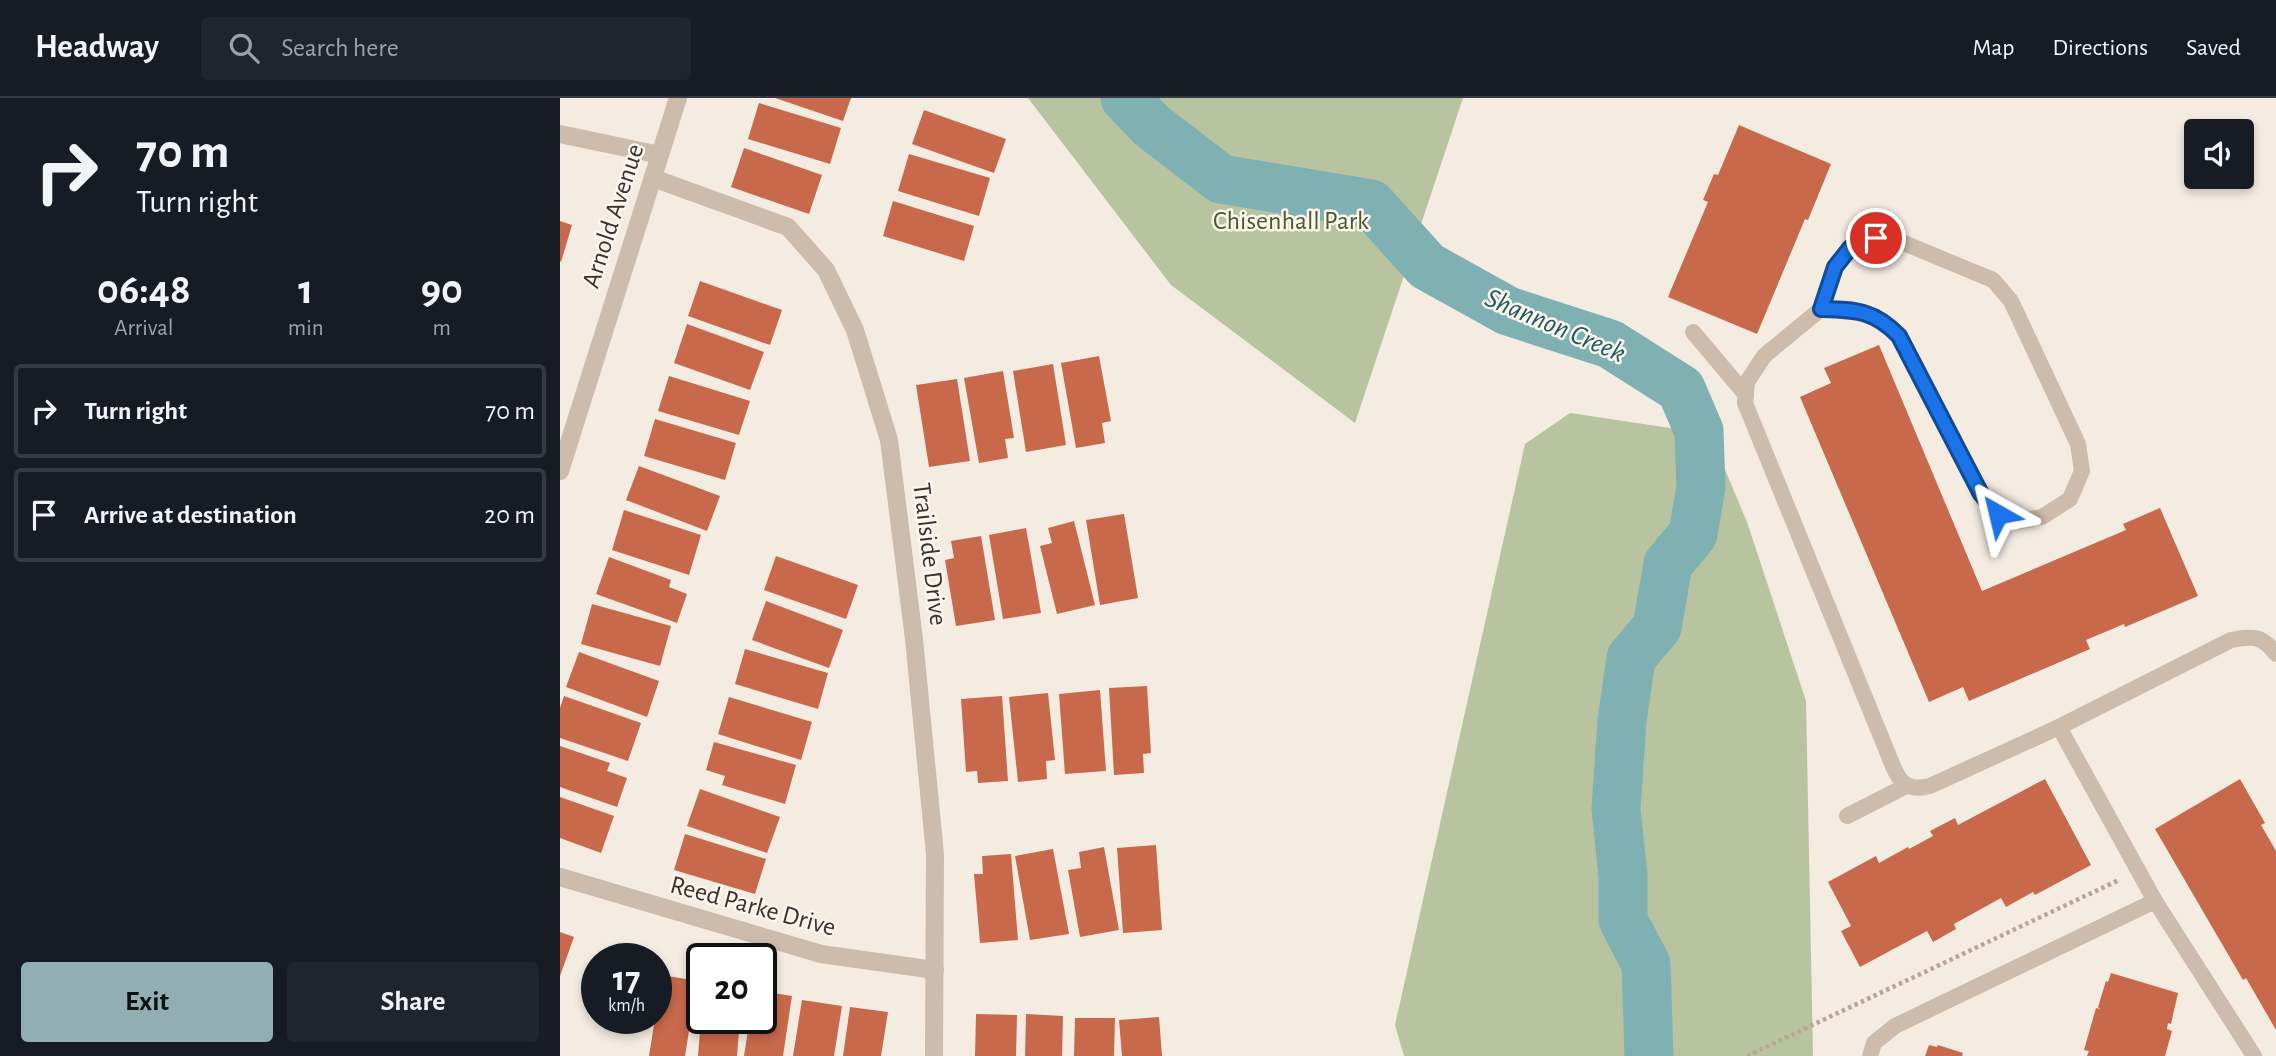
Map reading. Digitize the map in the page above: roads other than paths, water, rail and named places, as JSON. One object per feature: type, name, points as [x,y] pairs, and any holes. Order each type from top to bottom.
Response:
[{"type":"street","name":"Arnold Avenue","points":[[560,471],[678,98]]},
{"type":"street","points":[[560,134],[660,155]]},
{"type":"street","name":"Trailside Drive","points":[[653,178],[788,226],[826,270],[855,330],[889,440],[914,639],[934,855],[934,1056]]},
{"type":"street","name":"Reed Parke Drive","points":[[560,877],[821,954],[935,970]]},
{"type":"lane","points":[[1821,309],[1858,310],[1885,321],[1899,336],[1981,494],[1998,514],[2021,522],[2042,517],[2070,499],[2082,471],[2078,444],[2011,301],[1993,280],[1899,241],[1876,238],[1850,248],[1835,267],[1821,309],[1765,356],[1747,382],[1745,403],[1886,749],[1898,776],[1906,786],[1917,789],[1930,786],[2059,727],[2231,640],[2250,636],[2267,642],[2276,654]]},
{"type":"lane","points":[[1693,332],[1746,394]]},
{"type":"lane","points":[[2059,727],[2155,901],[2254,1056]]},
{"type":"lane","points":[[1847,816],[1906,786]]},
{"type":"lane","points":[[1870,1056],[1874,1043],[1895,1026],[2155,901]]},
{"type":"waterway","name":"Shannon Creek","points":[[1125,98],[1152,126],[1221,179],[1371,204],[1427,266],[1508,311],[1610,344],[1681,389],[1699,431],[1701,487],[1693,534],[1668,564],[1657,627],[1631,658],[1622,721],[1616,809],[1623,876],[1623,920],[1646,964],[1649,1056]]},
{"type":"park label","name":"Chisenhall Park","points":[[1291,221]]}]
